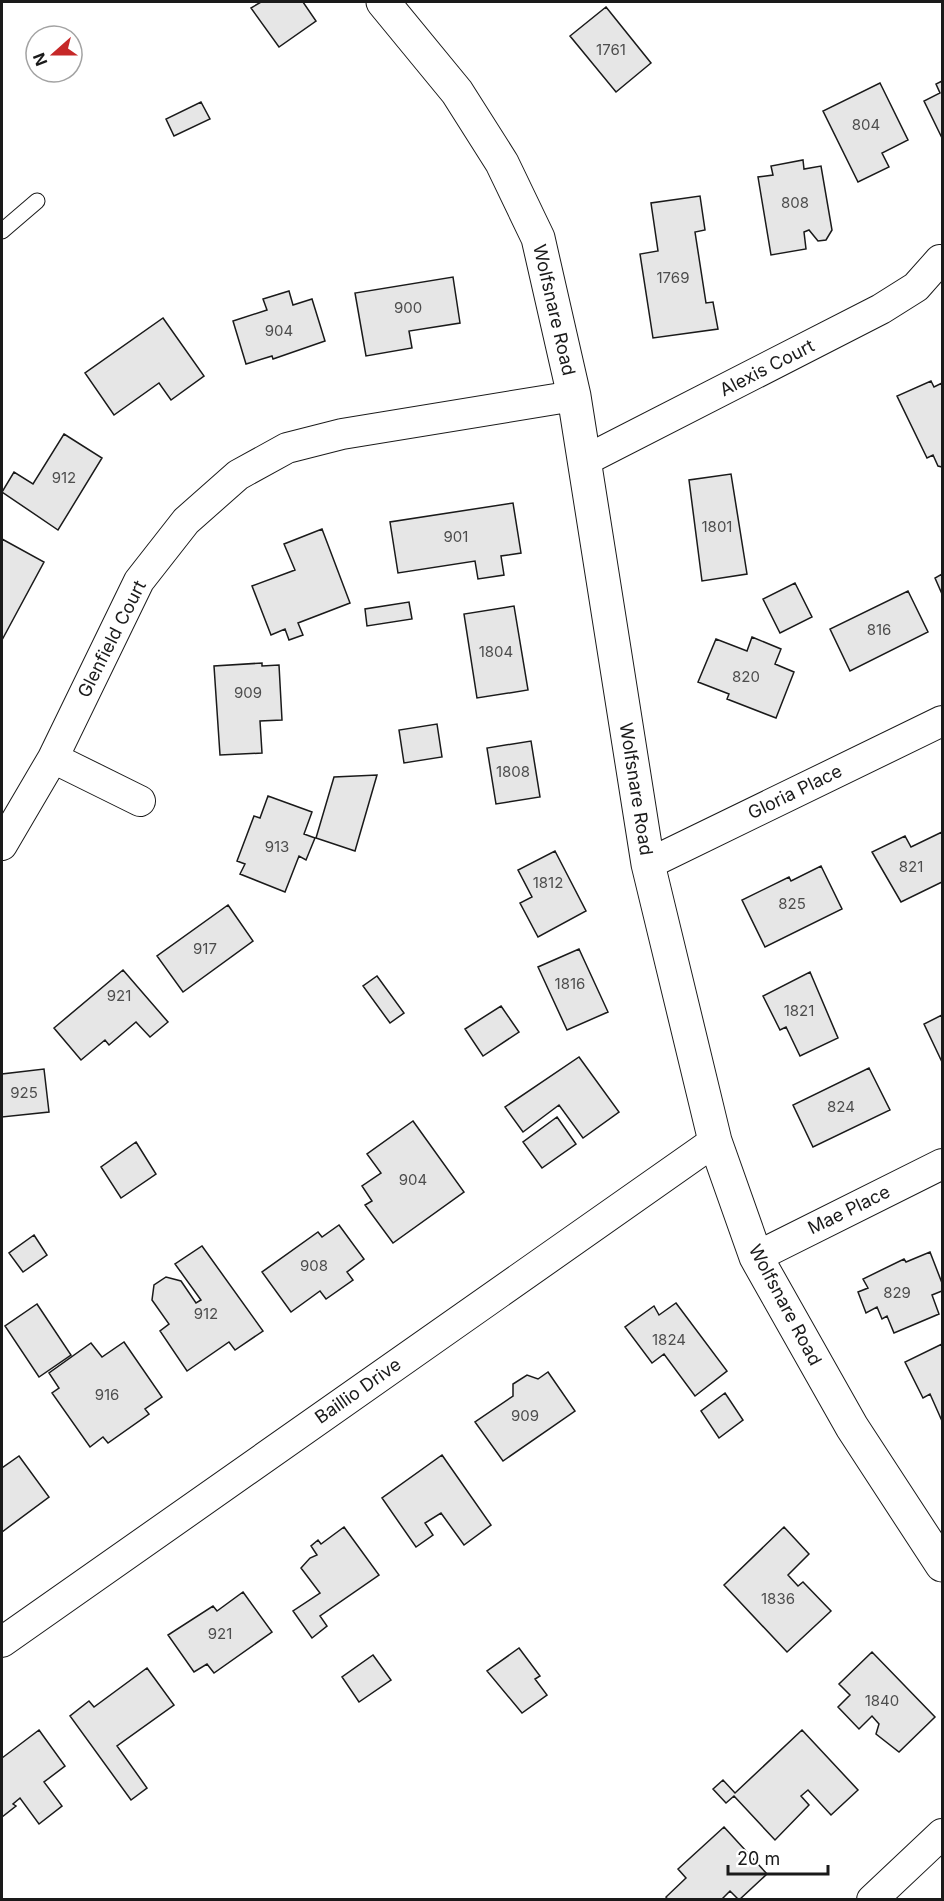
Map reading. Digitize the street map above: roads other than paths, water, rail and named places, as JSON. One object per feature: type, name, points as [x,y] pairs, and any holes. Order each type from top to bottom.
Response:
[{"type":"street","name":"Wolfsnare Road","points":[[382,2],[457,92],[502,163],[538,238],[574,396],[648,864],[715,1140],[756,1257],[852,1427],[942,1565]]},
{"type":"street","name":"Alexis Court","points":[[584,461],[881,309],[916,287],[940,260]]},
{"type":"street","name":"Glenfield Court","points":[[2,845],[52,758],[139,581],[186,521],[238,475],[287,448],[342,434],[574,396]]},
{"type":"street","name":"Gloria Place","points":[[648,864],[942,721]]},
{"type":"street","points":[[52,758],[140,801]]},
{"type":"street","name":"Baillio Drive","points":[[2,1642],[715,1140]]},
{"type":"street","name":"Mae Place","points":[[756,1257],[942,1164]]},
{"type":"street","points":[[872,1899],[942,1834]]},
{"type":"lane","points":[[2,231],[37,201]]}]
